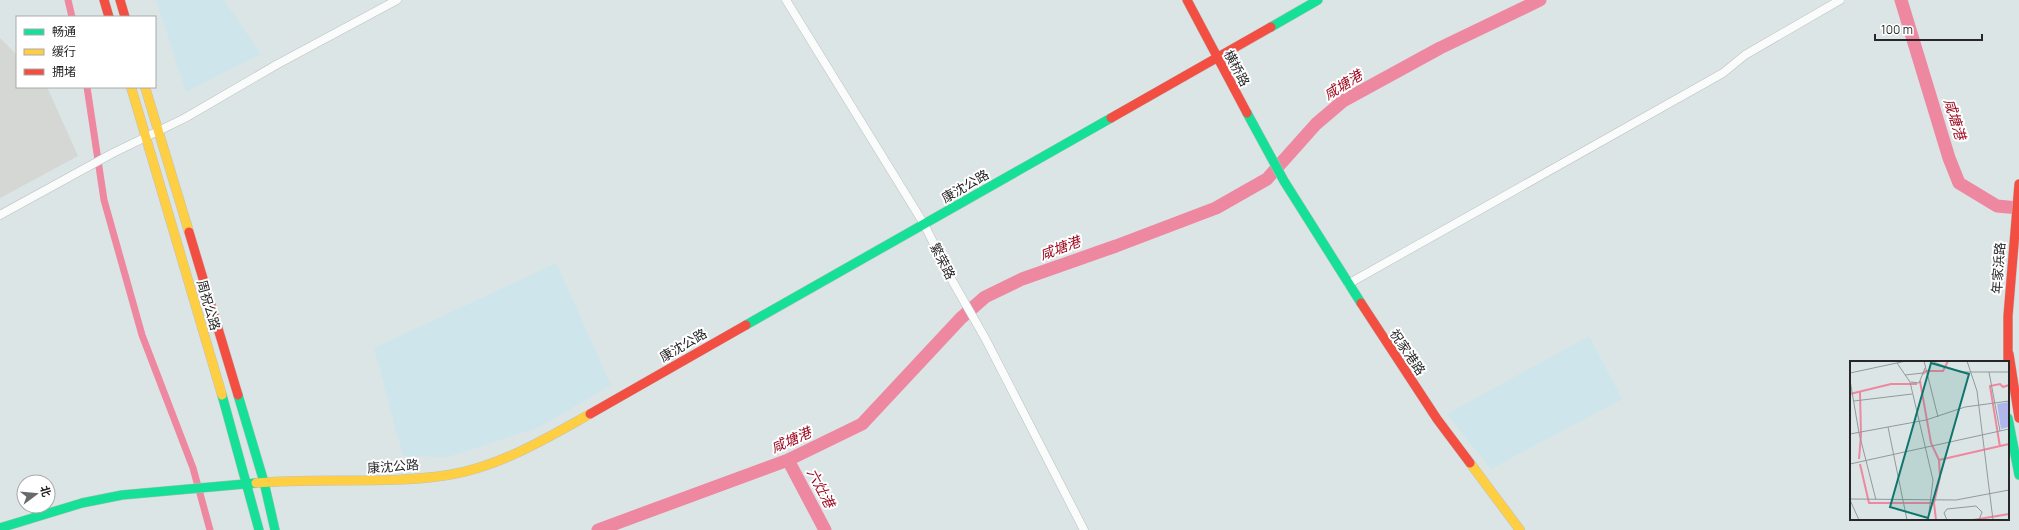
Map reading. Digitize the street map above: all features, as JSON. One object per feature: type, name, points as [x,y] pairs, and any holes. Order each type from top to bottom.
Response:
[{"type":"main road","points":[[104,0],[109,16]]},
{"type":"main road","points":[[120,0],[125,16]]},
{"type":"main road","name":"横桥路","points":[[1188,0],[1264,147],[1284,181]]},
{"type":"main road","name":"康沈公路","points":[[0,528],[82,503],[122,495],[183,489],[214,488],[264,482],[388,481],[448,475],[478,468],[514,454],[552,435],[1318,0]]},
{"type":"main road","name":"周祝公路","points":[[131,88],[248,484],[259,530]]},
{"type":"main road","points":[[145,88],[264,482],[275,530]]},
{"type":"main road","name":"祝家港路","points":[[1284,181],[1348,284],[1437,419],[1520,530]]},
{"type":"main road","name":"年家浜路","points":[[2008,358],[2008,316],[2014,230],[2019,185]]},
{"type":"main road","name":"年家浜路","points":[[2009,363],[2019,418]]},
{"type":"main road","points":[[2009,423],[2019,475]]},
{"type":"street","points":[[0,215],[113,153],[185,118],[276,65],[397,0]]},
{"type":"street","name":"繁荣路","points":[[786,0],[924,224],[1084,530]]},
{"type":"street","points":[[1348,284],[1723,73],[1746,55],[1838,1]]},
{"type":"shaded area","points":[[156,0],[224,0],[261,54],[186,92]]},
{"type":"shaded area","points":[[0,38],[16,54],[16,88],[47,88],[78,156],[0,198]]},
{"type":"shaded area","points":[[556,263],[611,385],[540,427],[448,457],[403,456],[374,348]]},
{"type":"shaded area","points":[[1589,336],[1622,399],[1491,469],[1447,414]]},
{"type":"waterway","points":[[68,0],[72,16]]},
{"type":"waterway","name":"咸塘港","points":[[598,530],[788,460],[862,424],[961,318],[985,297],[1022,279],[1116,246],[1216,208],[1267,179],[1316,124],[1343,101],[1440,48],[1540,0]]},
{"type":"waterway","name":"咸塘港","points":[[1901,0],[1949,158],[1959,183],[1997,206],[2019,208]]},
{"type":"waterway","points":[[87,88],[104,200],[142,335],[193,468],[210,530]]},
{"type":"waterway","name":"六灶港","points":[[788,460],[825,530]]},
{"type":"traffic: fast","points":[[1271,27],[1318,0]]},
{"type":"traffic: fast","points":[[1247,113],[1284,181],[1361,303]]},
{"type":"traffic: fast","points":[[746,325],[1111,118]]},
{"type":"traffic: fast","points":[[222,395],[259,530]]},
{"type":"traffic: fast","points":[[238,395],[264,482],[275,530]]},
{"type":"traffic: fast","points":[[2009,423],[2019,475]]},
{"type":"traffic: fast","points":[[0,528],[82,503],[122,495],[256,483]]},
{"type":"traffic: slow","points":[[131,88],[222,395]]},
{"type":"traffic: slow","points":[[145,88],[189,232]]},
{"type":"traffic: slow","points":[[256,483],[280,481],[400,480],[448,475],[485,466],[503,459],[556,433],[590,414]]},
{"type":"traffic: slow","points":[[1470,463],[1520,530]]},
{"type":"traffic: jam","points":[[104,0],[109,16]]},
{"type":"traffic: jam","points":[[120,0],[125,16]]},
{"type":"traffic: jam","points":[[1187,0],[1247,113]]},
{"type":"traffic: jam","points":[[1111,118],[1271,27]]},
{"type":"traffic: jam","points":[[2008,361],[2008,316],[2019,184]]},
{"type":"traffic: jam","points":[[189,232],[238,395]]},
{"type":"traffic: jam","points":[[1361,303],[1437,419],[1470,463]]},
{"type":"traffic: jam","points":[[590,414],[746,325]]},
{"type":"traffic: jam","points":[[2009,354],[2019,418]]}]
